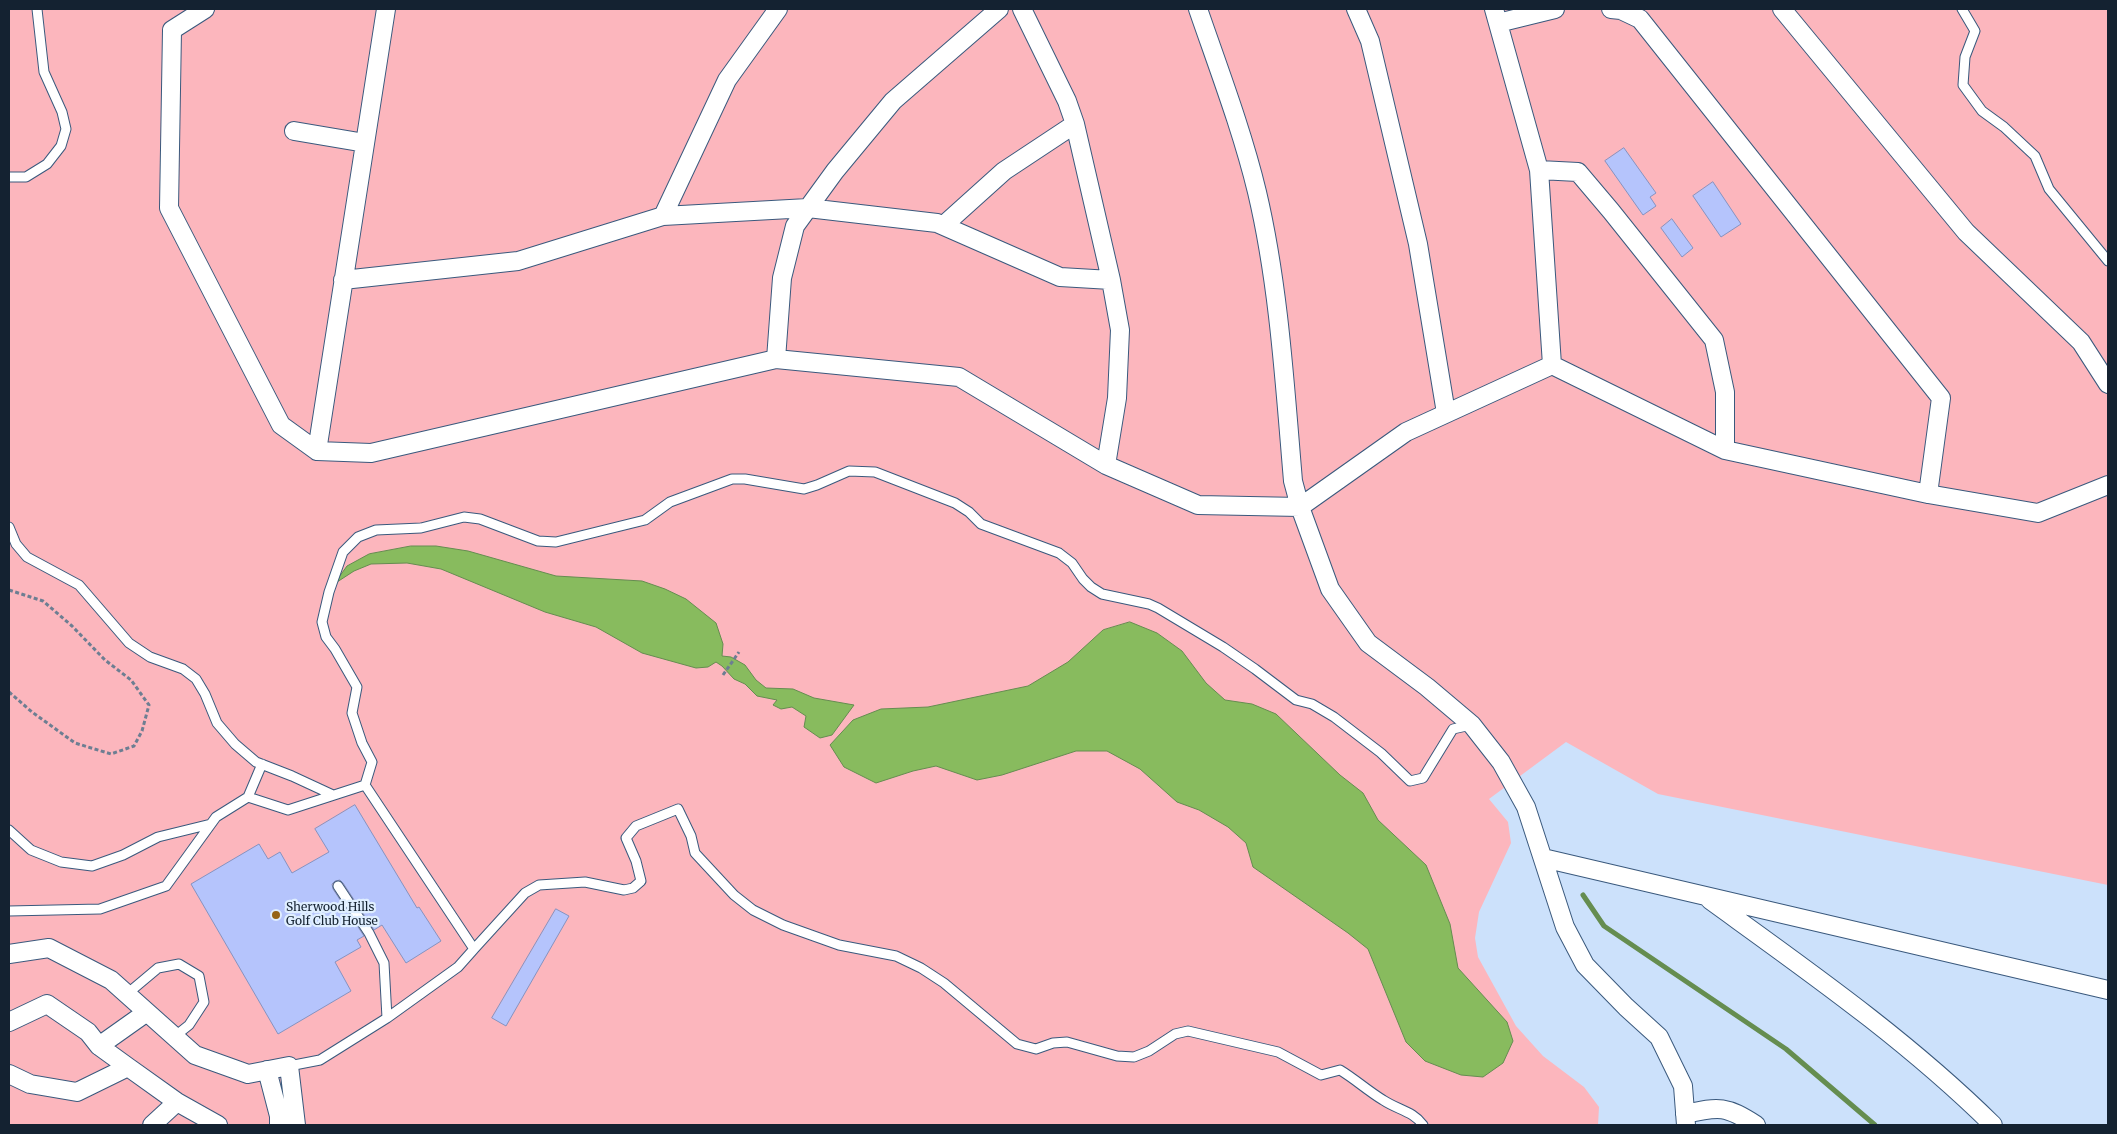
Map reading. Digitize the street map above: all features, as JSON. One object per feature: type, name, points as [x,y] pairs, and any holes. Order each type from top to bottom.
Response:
[{"type":"street","points":[[205,9],[172,30],[169,208],[281,425],[317,451],[372,452],[776,359],[959,377],[1106,465],[1198,505],[1300,507],[1406,432],[1552,365]]},
{"type":"street","points":[[317,451],[386,9]]},
{"type":"street","points":[[663,216],[727,80],[778,9]]},
{"type":"street","points":[[776,359],[782,278],[795,226],[835,171],[893,101],[999,9]]},
{"type":"street","points":[[1022,9],[1075,124],[1111,280],[1120,330],[1117,398],[1106,465]]},
{"type":"street","points":[[1198,9],[1241,132],[1257,195],[1273,287],[1293,481],[1300,507],[1330,588],[1368,642],[1427,687],[1472,725],[1501,762],[1526,807],[1565,927],[1586,965],[1626,1007],[1659,1037],[1683,1086],[1686,1120],[1706,1109],[1724,1109],[1756,1125]]},
{"type":"street","points":[[1356,9],[1370,41],[1418,244],[1446,413]]},
{"type":"street","points":[[1552,365],[1539,170],[1496,16],[1555,9]]},
{"type":"street","points":[[1611,9],[1621,10],[1640,19],[1941,398],[1928,494]]},
{"type":"street","points":[[1782,9],[1966,232],[2080,342],[2108,384]]},
{"type":"street","points":[[944,226],[1004,171],[1075,124]]},
{"type":"street","points":[[294,131],[365,143]]},
{"type":"street","points":[[1539,170],[1578,172],[1714,340],[1725,392],[1725,450]]},
{"type":"street","points":[[343,280],[518,261],[663,216],[808,208],[937,223],[1060,277],[1111,280]]},
{"type":"street","points":[[1552,365],[1725,450],[1928,494],[2038,513],[2108,485]]},
{"type":"street","points":[[1543,858],[2108,990]]},
{"type":"street","points":[[1703,896],[1875,1021],[1921,1057],[1993,1125]]},
{"type":"street","points":[[9,954],[49,948],[111,980],[195,1055],[248,1074],[289,1066],[296,1125]]},
{"type":"street","points":[[9,1022],[48,1004],[88,1032],[99,1046],[128,1067],[178,1102],[218,1125]]},
{"type":"street","points":[[99,1046],[147,1012]]},
{"type":"street","points":[[9,1074],[30,1084],[76,1092],[128,1067]]},
{"type":"street","points":[[267,1070],[279,1116],[279,1125]]},
{"type":"street","points":[[152,1125],[178,1102]]},
{"type":"lane","points":[[9,177],[26,177],[47,164],[60,146],[66,130],[62,112],[44,72],[38,9]]},
{"type":"lane","points":[[1962,9],[1975,31],[1965,57],[1963,85],[1982,111],[2004,127],[2035,156],[2049,189],[2108,261]]},
{"type":"lane","points":[[365,785],[372,762],[362,743],[352,713],[357,687],[335,648],[326,637],[322,622],[329,592],[343,552],[358,537],[376,530],[421,528],[464,517],[480,518],[538,541],[556,542],[645,520],[670,502],[732,479],[745,479],[804,489],[849,471],[875,472],[955,503],[969,512],[981,524],[1059,553],[1072,563],[1091,586],[1102,594],[1149,604],[1158,608],[1223,647],[1296,700],[1312,704],[1334,717],[1381,753],[1410,781],[1423,778],[1453,729],[1472,725]]},
{"type":"lane","points":[[9,527],[16,544],[27,557],[79,585],[129,643],[150,657],[183,669],[196,679],[205,694],[217,723],[235,744],[256,762],[333,796]]},
{"type":"lane","points":[[9,911],[100,909],[166,886],[216,818],[248,797],[262,764]]},
{"type":"lane","points":[[248,797],[288,810],[365,785]]},
{"type":"lane","points":[[365,785],[474,949]]},
{"type":"lane","points":[[289,1066],[320,1060],[387,1018],[458,967],[525,893],[539,885],[585,882],[624,890],[633,888],[641,881],[636,861],[626,838],[636,826],[678,809],[691,836],[695,853],[734,895],[753,910],[783,925],[826,941],[896,956],[921,968],[944,983],[1017,1044],[1036,1049],[1053,1043],[1067,1042],[1117,1056],[1134,1057],[1149,1051],[1175,1034],[1188,1031],[1278,1052],[1321,1075],[1340,1070],[1362,1083],[1383,1100],[1417,1116],[1423,1125]]},
{"type":"lane","points":[[9,830],[30,850],[61,862],[92,866],[123,855],[158,837],[212,824]]},
{"type":"lane","points":[[338,886],[369,933],[384,963],[387,1018]]},
{"type":"lane","points":[[127,994],[158,968],[179,964],[199,976],[204,1002],[189,1025],[174,1036]]},
{"type":"path","points":[[9,590],[43,601],[72,626],[105,660],[131,680],[149,705],[142,731],[134,746],[110,754],[75,743],[32,712],[9,692]]},
{"type":"path","points":[[723,675],[739,652]]},
{"type":"shaded area","points":[[9,9],[2108,9],[2108,885],[1658,794],[1566,742],[1489,799],[1508,822],[1511,843],[1479,912],[1475,938],[1478,957],[1516,1026],[1543,1056],[1584,1087],[1599,1107],[1598,1125],[9,1125]]},
{"type":"shaded area","points":[[411,546],[436,546],[468,551],[556,576],[642,581],[665,589],[686,599],[716,623],[723,644],[722,656],[731,657],[745,665],[756,680],[766,688],[793,689],[814,698],[854,705],[832,735],[820,738],[804,727],[806,716],[792,707],[781,709],[773,705],[777,700],[757,696],[745,684],[734,679],[716,662],[708,667],[696,668],[642,653],[596,627],[545,612],[441,569],[407,563],[371,564],[354,571],[334,584],[347,566],[369,554]]},
{"type":"shaded area","points":[[1130,622],[1157,633],[1182,651],[1206,683],[1225,700],[1252,704],[1276,714],[1340,775],[1363,793],[1378,820],[1426,865],[1450,924],[1458,968],[1507,1022],[1513,1041],[1503,1063],[1483,1077],[1461,1075],[1425,1061],[1406,1042],[1368,949],[1253,867],[1246,843],[1228,827],[1199,810],[1177,802],[1140,769],[1107,751],[1076,751],[1002,775],[977,780],[936,766],[876,783],[844,767],[830,745],[853,720],[881,709],[928,707],[1028,686],[1068,662],[1103,630]]},
{"type":"building","points":[[1624,148],[1656,193],[1650,197],[1656,206],[1643,215],[1605,161]]},
{"type":"building","points":[[1713,182],[1741,224],[1721,237],[1693,196]]},
{"type":"building","points":[[1672,219],[1693,248],[1682,257],[1661,228]]},
{"type":"building","name":"Sherwood Hills Golf Club House","points":[[355,805],[417,908],[419,907],[441,941],[406,963],[382,925],[374,930],[343,883],[340,880],[335,881],[332,884],[333,889],[364,936],[357,940],[361,947],[335,962],[351,991],[278,1034],[191,884],[259,844],[268,859],[280,852],[292,873],[329,852],[315,829]]},
{"type":"building","points":[[556,909],[569,916],[506,1026],[492,1018]]},
{"type":"waterway","points":[[1583,895],[1604,926],[1786,1049],[1875,1125]]},
{"type":"place","name":"Sherwood Hills Golf Club House","points":[[276,915]]}]
